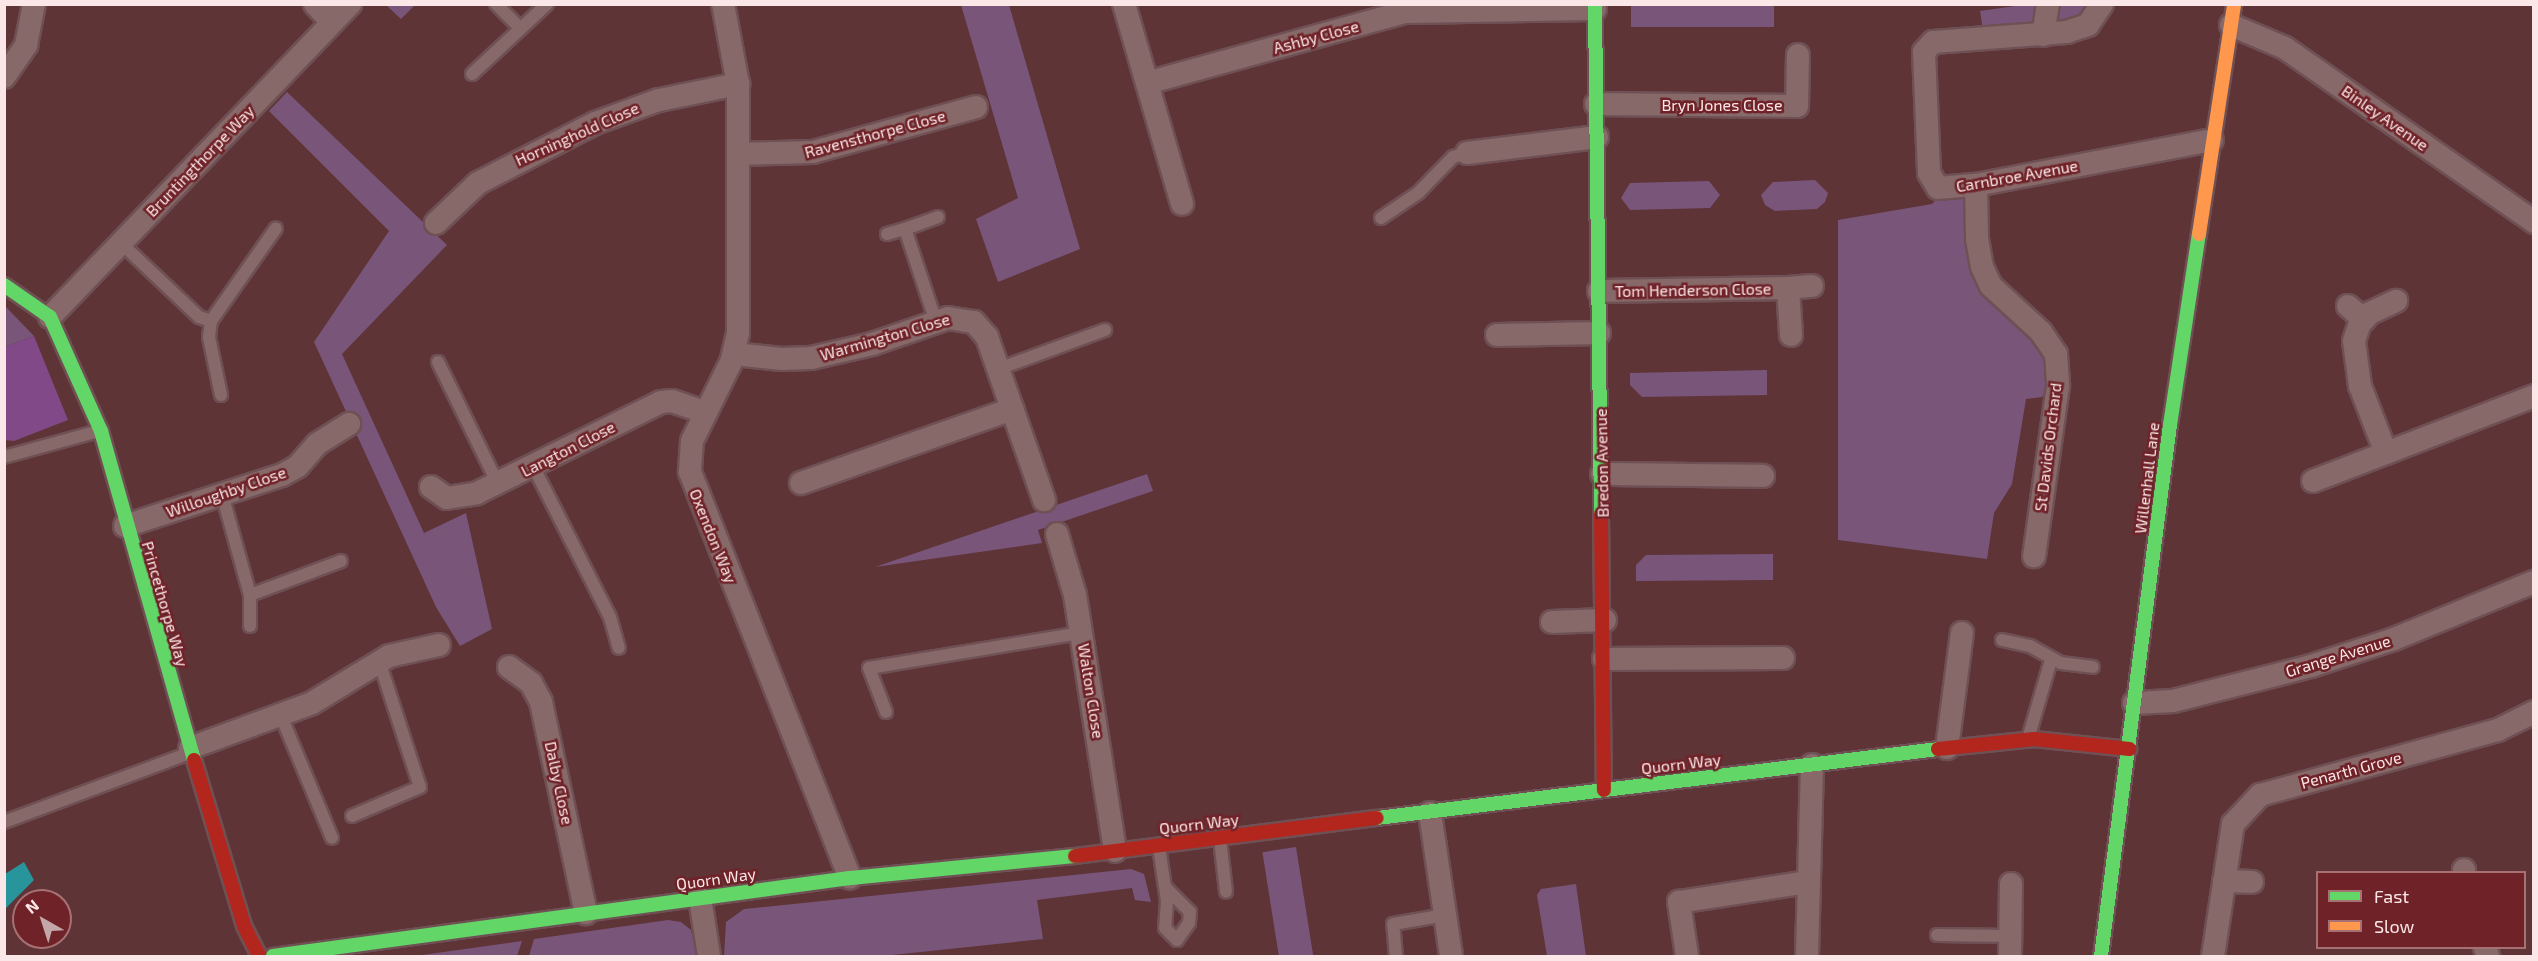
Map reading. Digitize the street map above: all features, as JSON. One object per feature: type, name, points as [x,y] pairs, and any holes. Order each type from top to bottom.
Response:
[{"type":"street","points":[[4,77],[26,45],[34,4]]},
{"type":"street","points":[[315,4],[332,22]]},
{"type":"street","name":"Bruntingthorpe Way","points":[[50,317],[350,4]]},
{"type":"street","name":"Oxendon Way","points":[[723,4],[738,84],[739,305],[734,354],[690,449],[693,485],[850,878]]},
{"type":"street","points":[[1124,4],[1182,204]]},
{"type":"street","points":[[2043,35],[2048,4]]},
{"type":"street","name":"Carnbroe Avenue","points":[[2102,4],[2088,25],[2043,35],[1933,42],[1924,52],[1929,173],[1938,188],[1976,185],[2212,140]]},
{"type":"street","name":"Ashby Close","points":[[1147,82],[1404,12],[1595,7]]},
{"type":"street","name":"Bredon Avenue","points":[[1595,7],[1605,620],[1604,790]]},
{"type":"street","name":"Willenhall Lane","points":[[2101,957],[2212,140],[2233,15]]},
{"type":"street","name":"Binley Avenue","points":[[2233,15],[2285,48],[2534,222]]},
{"type":"street","name":"Bryn Jones Close","points":[[1596,104],[1797,106],[1798,55]]},
{"type":"street","name":"Horninghold Close","points":[[436,223],[478,183],[595,123],[659,100],[738,84]]},
{"type":"street","name":"Ravensthorpe Close","points":[[738,154],[813,152],[976,107]]},
{"type":"street","points":[[1467,153],[1597,137]]},
{"type":"street","name":"St Davids Orchard","points":[[1976,185],[1977,239],[1982,267],[1991,286],[2041,332],[2056,354],[2058,386],[2034,556]]},
{"type":"street","points":[[4,285],[50,317]]},
{"type":"street","name":"Tom Henderson Close","points":[[1599,291],[1812,286]]},
{"type":"street","name":"Tom Henderson Close","points":[[1788,288],[1791,335]]},
{"type":"street","points":[[2386,453],[2354,361],[2354,341],[2356,313],[2396,301]]},
{"type":"street","name":"Princethorpe Way","points":[[50,317],[101,431],[125,526],[191,750],[244,926],[259,957]]},
{"type":"street","name":"Warmington Close","points":[[734,354],[782,359],[824,356],[954,317],[975,322],[985,333],[1044,500]]},
{"type":"street","points":[[1497,335],[1599,333]]},
{"type":"street","points":[[2313,481],[2534,396]]},
{"type":"street","name":"Langton Close","points":[[431,487],[441,496],[454,498],[498,484],[661,402],[672,401],[706,413]]},
{"type":"street","points":[[801,483],[1012,409]]},
{"type":"street","name":"Willoughby Close","points":[[125,526],[291,471],[317,444],[349,424]]},
{"type":"street","points":[[1602,474],[1763,476]]},
{"type":"street","name":"Walton Close","points":[[1057,534],[1072,582],[1082,633],[1115,851]]},
{"type":"street","name":"Grange Avenue","points":[[2134,703],[2173,701],[2311,666],[2394,639],[2532,586]]},
{"type":"street","points":[[1552,622],[1605,620]]},
{"type":"street","points":[[1947,748],[1962,633]]},
{"type":"street","points":[[191,750],[281,716],[336,691],[379,660],[439,645]]},
{"type":"street","points":[[1604,659],[1783,658]]},
{"type":"street","name":"Dalby Close","points":[[509,667],[531,683],[542,702],[586,913]]},
{"type":"street","name":"Penarth Grove","points":[[2213,957],[2233,824],[2260,795],[2498,730],[2534,712]]},
{"type":"street","name":"Quorn Way","points":[[273,957],[850,878],[974,868],[1947,748],[2028,740],[2129,749]]},
{"type":"street","points":[[1807,957],[1812,765]]},
{"type":"street","points":[[1430,813],[1451,957]]},
{"type":"street","points":[[2224,881],[2252,882]]},
{"type":"street","points":[[1687,957],[1679,902],[1808,882]]},
{"type":"street","points":[[2011,884],[2011,946]]},
{"type":"street","points":[[700,898],[708,957]]},
{"type":"lane","points":[[496,4],[521,29]]},
{"type":"lane","points":[[472,74],[547,4]]},
{"type":"lane","points":[[1382,218],[1418,193],[1453,157],[1467,153]]},
{"type":"lane","points":[[886,234],[938,217]]},
{"type":"lane","points":[[221,395],[209,337],[211,321],[276,228]]},
{"type":"lane","points":[[905,229],[936,322]]},
{"type":"lane","points":[[122,244],[199,317],[211,321]]},
{"type":"lane","points":[[998,369],[1105,330]]},
{"type":"lane","points":[[438,362],[498,484]]},
{"type":"lane","points":[[4,457],[101,431]]},
{"type":"lane","points":[[533,466],[610,617],[619,648]]},
{"type":"lane","points":[[222,494],[250,594],[250,626]]},
{"type":"lane","points":[[250,594],[341,561]]},
{"type":"lane","points":[[886,712],[869,668],[1082,633]]},
{"type":"lane","points":[[2002,640],[2030,646],[2051,660],[2093,667]]},
{"type":"lane","points":[[352,816],[420,787],[379,660]]},
{"type":"lane","points":[[2028,740],[2051,660]]},
{"type":"lane","points":[[281,716],[332,838]]},
{"type":"lane","points":[[4,822],[191,750]]},
{"type":"lane","points":[[1220,838],[1226,892]]},
{"type":"lane","points":[[1158,846],[1166,888]]},
{"type":"lane","points":[[1396,957],[1393,924],[1445,915]]},
{"type":"lane","points":[[1937,935],[2011,946]]},
{"type":"shaded area","points":[[1631,4],[1774,4],[1774,27],[1631,27]]},
{"type":"shaded area","points":[[386,5],[415,5],[401,19]]},
{"type":"shaded area","points":[[961,5],[1009,5],[1080,249],[998,282],[976,219],[1018,198]]},
{"type":"shaded area","points":[[2039,5],[2037,20],[2025,27],[1983,30],[1980,11]]},
{"type":"shaded area","points":[[2055,5],[2090,5],[2087,12],[2067,25],[2058,20]]},
{"type":"shaded area","points":[[287,92],[447,245],[342,354],[424,533],[466,513],[492,629],[460,646],[436,607],[314,342],[389,231],[269,111]]},
{"type":"shaded area","points":[[1815,180],[1828,193],[1825,202],[1817,209],[1775,211],[1765,205],[1761,195],[1773,182]]},
{"type":"shaded area","points":[[1709,181],[1720,195],[1710,208],[1630,210],[1621,198],[1630,183]]},
{"type":"shaded area","points":[[1969,191],[1974,266],[2036,337],[2047,359],[2048,388],[2042,397],[2026,399],[2012,484],[1994,513],[1987,559],[1838,540],[1838,220],[1932,204],[1941,194]]},
{"type":"shaded area","points":[[5,306],[34,336],[5,347]]},
{"type":"shaded area","points":[[34,336],[68,420],[14,441],[5,440],[5,347]]},
{"type":"shaded area","points":[[1767,370],[1767,395],[1642,397],[1630,385],[1630,373]]},
{"type":"shaded area","points":[[1147,474],[1153,491],[1038,530],[1042,543],[875,567]]},
{"type":"shaded area","points":[[1773,554],[1773,580],[1636,581],[1636,565],[1646,555]]},
{"type":"shaded area","points":[[1296,847],[1313,956],[1279,956],[1262,852]]},
{"type":"shaded area","points":[[1131,869],[1144,874],[1151,902],[1135,900],[1132,888],[1037,900],[1043,939],[883,956],[724,956],[726,922],[744,909]]},
{"type":"shaded area","points":[[1576,884],[1586,956],[1547,956],[1537,895],[1541,889]]},
{"type":"shaded area","points":[[668,920],[681,922],[691,930],[697,956],[529,956],[534,939]]},
{"type":"shaded area","points":[[522,941],[517,956],[415,956]]},
{"type":"water","points":[[24,862],[34,880],[25,889],[12,889],[12,902],[5,909],[5,874]]},
{"type":"traffic: fast","points":[[1595,4],[1601,514]]},
{"type":"traffic: fast","points":[[2101,956],[2170,425],[2199,234]]},
{"type":"traffic: fast","points":[[4,285],[50,317],[101,431],[194,760]]},
{"type":"traffic: fast","points":[[1377,818],[1938,749]]},
{"type":"traffic: fast","points":[[273,956],[850,878],[1075,856]]},
{"type":"traffic: slow","points":[[2199,234],[2234,4]]},
{"type":"traffic: jam","points":[[1601,514],[1604,790]]},
{"type":"traffic: jam","points":[[1938,749],[2034,739],[2129,749]]},
{"type":"traffic: jam","points":[[194,760],[244,926],[259,956]]},
{"type":"traffic: jam","points":[[1075,856],[1377,818]]}]
